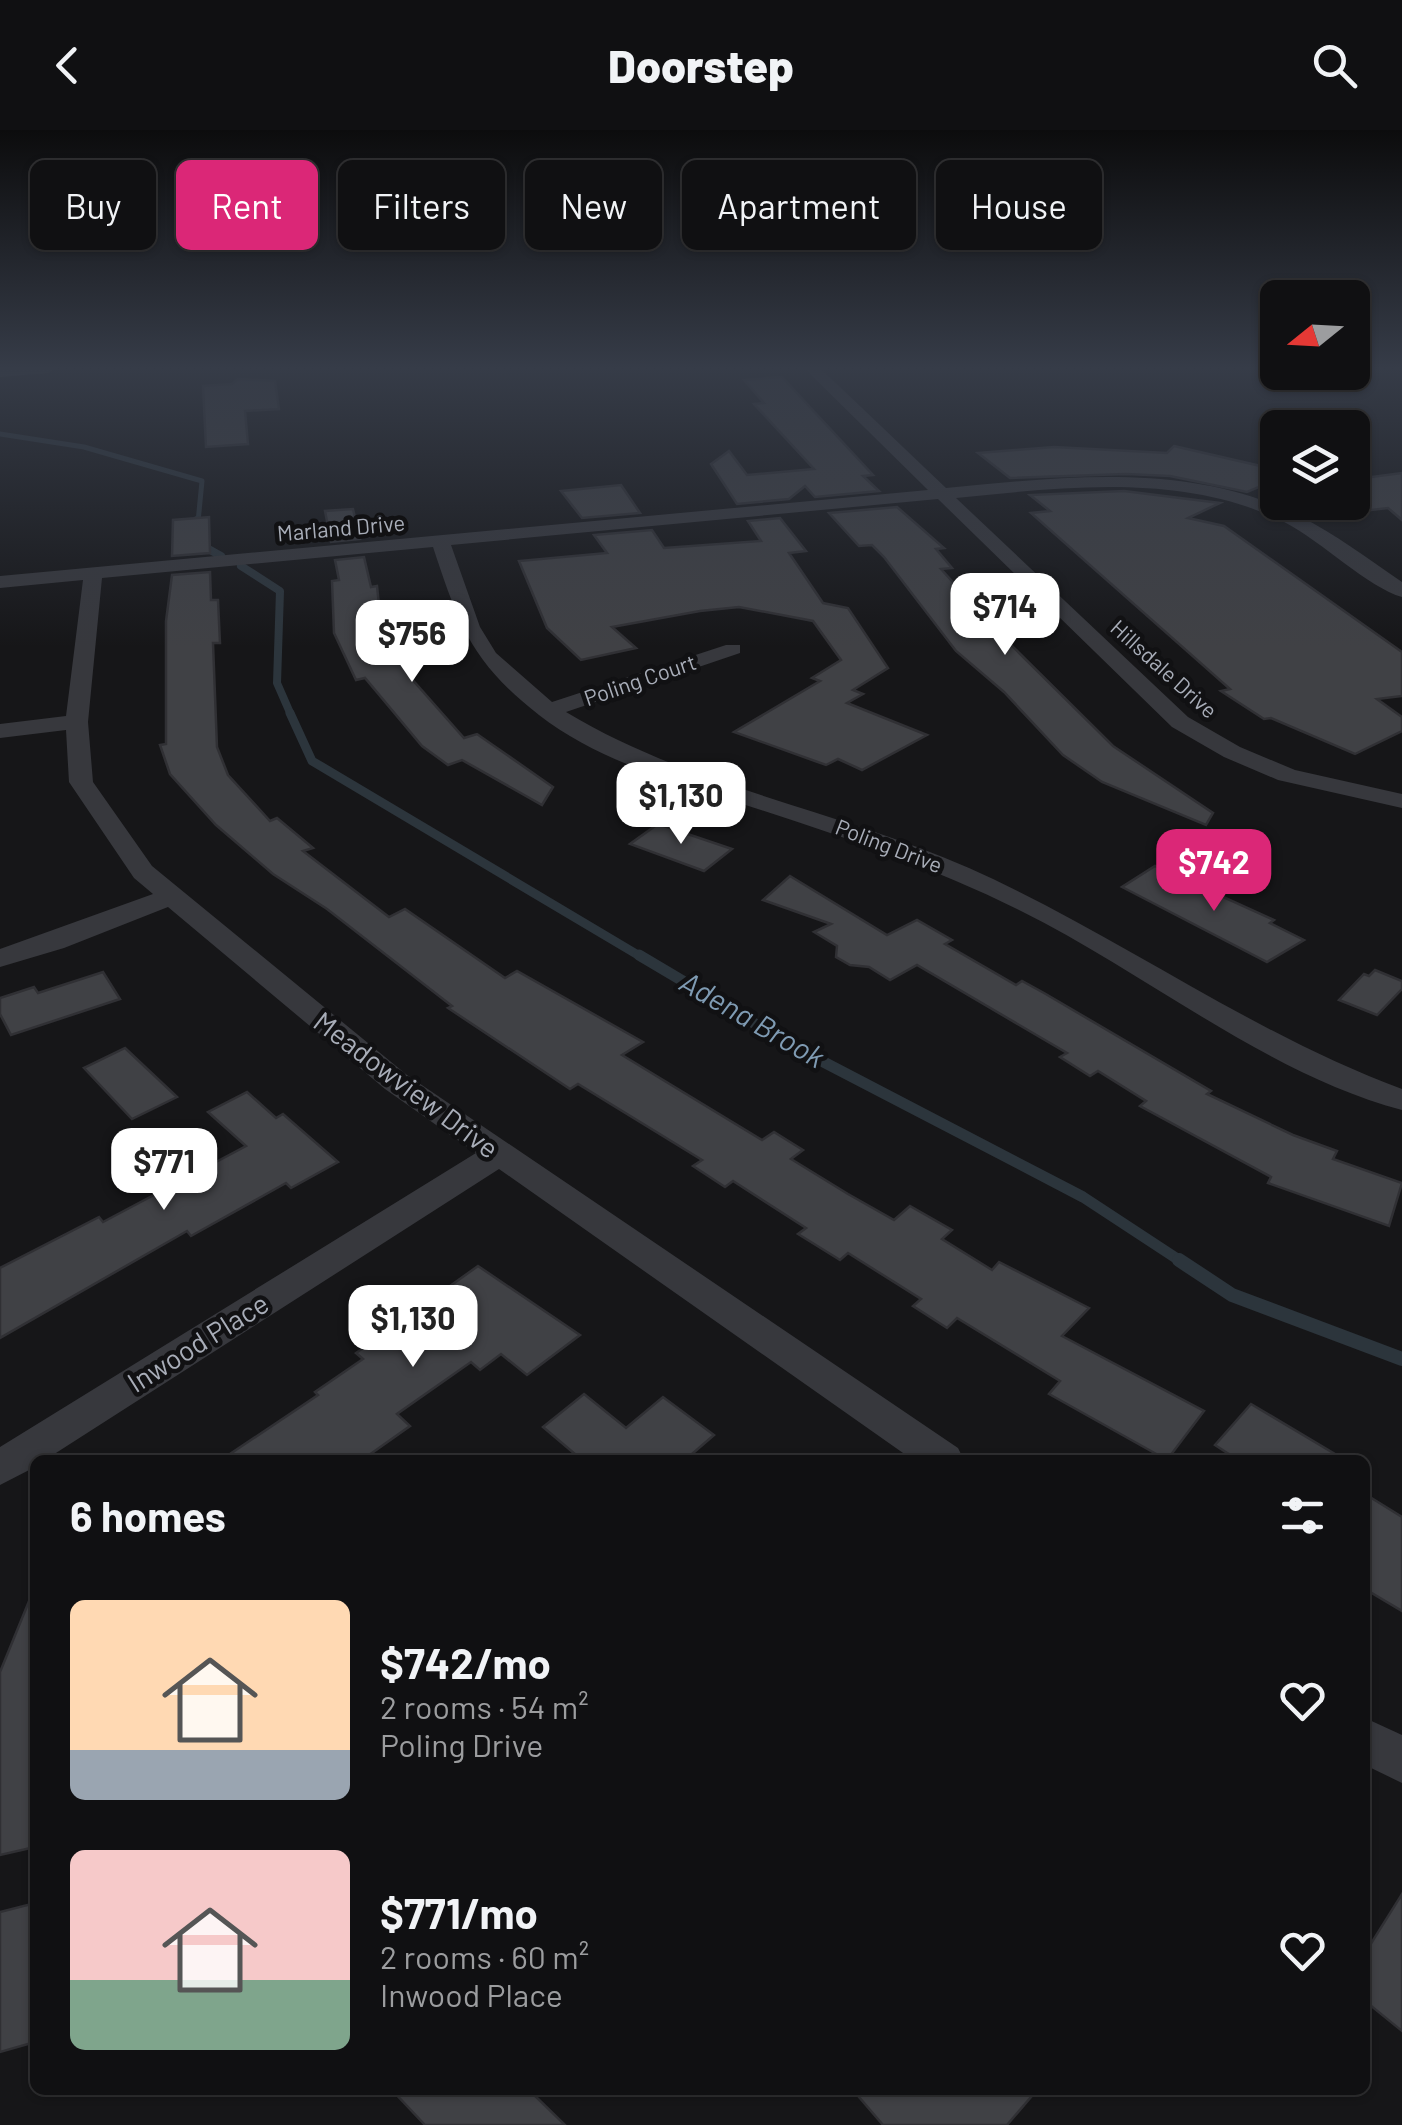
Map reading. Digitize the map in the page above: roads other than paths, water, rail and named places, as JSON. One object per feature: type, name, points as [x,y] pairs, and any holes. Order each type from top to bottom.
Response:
[{"type":"street","name":"Hillsdale Drive","points":[[907,460],[1180,722],[1249,762],[1351,794],[1402,801]]},
{"type":"street","name":"Marland Drive","points":[[0,582],[943,494],[1123,482],[1224,496],[1289,517],[1402,591]]},
{"type":"street","name":"Poling Drive","points":[[440,542],[470,627],[488,657],[548,711],[599,742],[679,774],[906,850],[1032,906],[1329,1074],[1402,1100]]},
{"type":"street","name":"Meadowview Drive","points":[[93,574],[78,722],[82,782],[143,872],[396,1082],[937,1455]]},
{"type":"street","name":"Poling Court","points":[[548,711],[732,649]]},
{"type":"street","points":[[0,731],[78,722]]},
{"type":"street","points":[[0,958],[54,942],[169,897]]},
{"type":"street","name":"Inwood Place","points":[[0,1468],[498,1155]]},
{"type":"street","points":[[1370,1743],[1402,1760]]},
{"type":"waterway","name":"Adena Brook","points":[[129,460],[202,481],[198,522]]},
{"type":"waterway","name":"Adena Brook","points":[[197,520],[203,546],[221,556]]},
{"type":"waterway","name":"Adena Brook","points":[[241,566],[280,591],[277,683],[291,715]]},
{"type":"waterway","name":"Adena Brook","points":[[290,713],[312,761],[643,958]]},
{"type":"waterway","name":"Adena Brook","points":[[639,955],[789,1044],[1083,1197],[1182,1262]]},
{"type":"waterway","name":"Adena Brook","points":[[1179,1260],[1232,1295],[1402,1359]]}]
